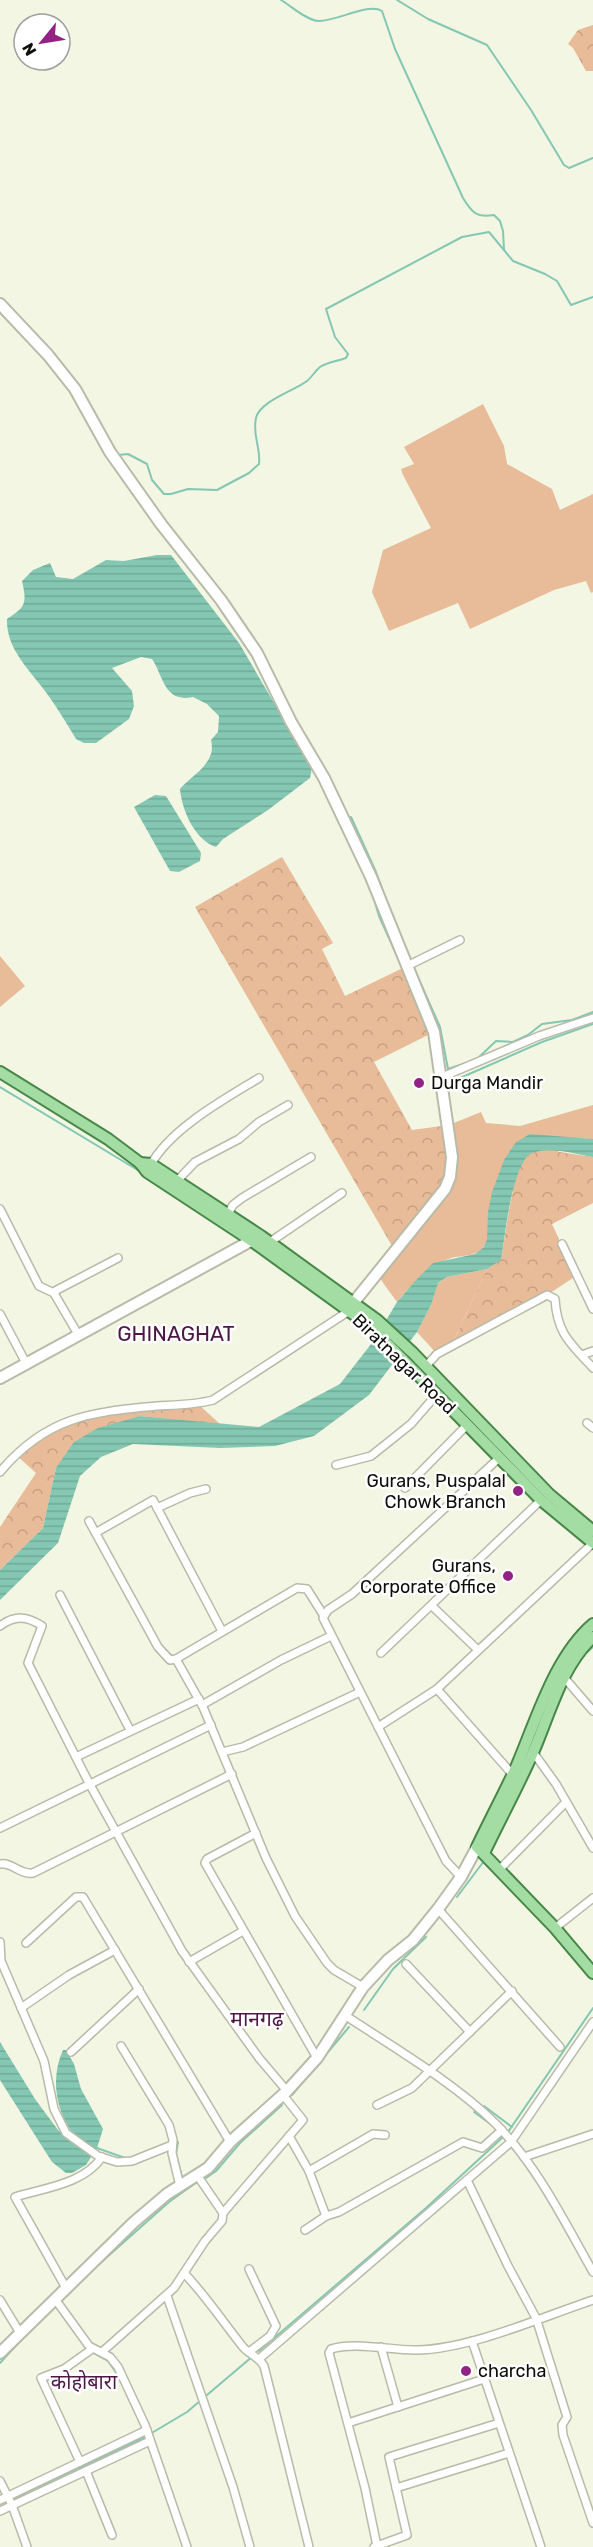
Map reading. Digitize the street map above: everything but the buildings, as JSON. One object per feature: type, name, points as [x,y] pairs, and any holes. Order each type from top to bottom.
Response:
[{"type":"main road","name":"Biratnagar Road","points":[[0,1072],[108,1139],[261,1240],[374,1323],[410,1357],[437,1394],[499,1458],[541,1500],[593,1543]]},
{"type":"main road","name":"Biratnagar Road","points":[[149,1168],[228,1214],[351,1306]]},
{"type":"main road","name":"Biratnagar Road","points":[[410,1357],[426,1366],[549,1494],[593,1532]]},
{"type":"main road","points":[[480,1850],[577,1639],[593,1623]]},
{"type":"main road","points":[[480,1850],[533,1752],[561,1674],[593,1637]]},
{"type":"main road","points":[[480,1850],[555,1928],[593,1972]]},
{"type":"street","points":[[0,304],[48,355],[75,389],[110,452],[161,524],[221,600],[257,653],[291,722],[324,778],[345,820],[434,1032],[452,1157],[450,1177],[445,1189],[351,1306],[213,1400],[198,1404],[112,1410],[61,1422],[15,1454],[0,1472]]},
{"type":"street","points":[[407,966],[460,940]]},
{"type":"street","points":[[442,1077],[539,1036],[593,1018]]},
{"type":"street","points":[[149,1168],[159,1152],[188,1126],[218,1103],[259,1078]]},
{"type":"street","points":[[176,1182],[195,1162],[239,1139],[259,1122],[288,1105]]},
{"type":"street","points":[[228,1214],[233,1205],[242,1198],[311,1158]]},
{"type":"street","points":[[0,1378],[261,1240],[342,1193]]},
{"type":"street","points":[[0,1209],[39,1286],[54,1293],[78,1336]]},
{"type":"street","points":[[562,1244],[593,1309]]},
{"type":"street","points":[[54,1293],[118,1258]]},
{"type":"street","points":[[426,1366],[437,1353],[547,1295],[555,1299],[556,1316],[562,1332],[593,1368]]},
{"type":"street","points":[[0,1314],[27,1365]]},
{"type":"street","points":[[582,1355],[593,1351]]},
{"type":"street","points":[[336,1465],[371,1456],[411,1424],[437,1394]]},
{"type":"street","points":[[405,1488],[467,1425]]},
{"type":"street","points":[[324,1616],[499,1458]]},
{"type":"street","points":[[157,1508],[190,1493],[206,1489]]},
{"type":"street","points":[[97,1532],[153,1500],[222,1631]]},
{"type":"street","points":[[381,1653],[541,1500]]},
{"type":"street","points":[[89,1521],[158,1647],[170,1660],[177,1659],[222,1631],[302,1587],[307,1589],[324,1616],[331,1636],[446,1861],[461,1877]]},
{"type":"street","points":[[378,1727],[437,1689],[593,1543]]},
{"type":"street","points":[[60,1595],[130,1730]]},
{"type":"street","points":[[432,1606],[478,1650]]},
{"type":"street","points":[[0,1626],[18,1617],[28,1618],[42,1626],[28,1663],[89,1783],[189,1962],[303,2120],[223,2213],[222,2221],[205,2241],[167,2296],[102,2352]]},
{"type":"street","points":[[76,1757],[130,1730],[200,1702],[331,1636]]},
{"type":"street","points":[[177,1659],[211,1725],[256,1833],[295,1916],[334,1970],[363,1988]]},
{"type":"street","points":[[561,1674],[593,1711]]},
{"type":"street","points":[[437,1689],[513,1775]]},
{"type":"street","points":[[222,1752],[243,1747],[360,1692]]},
{"type":"street","points":[[0,1828],[211,1725]]},
{"type":"street","points":[[533,1752],[539,1757],[593,1848]]},
{"type":"street","points":[[0,1863],[5,1863],[23,1873],[33,1873],[232,1774]]},
{"type":"street","points":[[500,1869],[567,1802]]},
{"type":"street","points":[[256,1833],[205,1862],[317,2058]]},
{"type":"street","points":[[0,2352],[134,2222],[180,2186],[208,2168],[230,2142],[285,2093],[317,2058],[363,1988],[388,1960],[413,1940],[480,1850]]},
{"type":"street","points":[[26,1943],[80,1896],[83,1897],[230,2142]]},
{"type":"street","points":[[555,1928],[593,1898]]},
{"type":"street","points":[[438,1909],[560,2047]]},
{"type":"street","points":[[189,1962],[243,1931]]},
{"type":"street","points":[[0,1942],[2,1972],[21,2008],[44,2061],[48,2088],[63,2128],[69,2137],[100,2156],[117,2162],[132,2161],[172,2145]]},
{"type":"street","points":[[21,2008],[69,1975],[115,1950]]},
{"type":"street","points":[[406,1964],[470,2032]]},
{"type":"street","points":[[71,2052],[139,1989]]},
{"type":"street","points":[[377,2105],[412,2088],[512,1991]]},
{"type":"street","points":[[346,2016],[429,2071],[502,2130],[524,2157],[593,2272]]},
{"type":"street","points":[[259,2359],[511,2142],[593,2022]]},
{"type":"street","points":[[121,2046],[169,2126],[171,2153],[180,2186]]},
{"type":"street","points":[[305,2230],[326,2216],[339,2212],[463,2142],[482,2148],[502,2130]]},
{"type":"street","points":[[309,2171],[373,2134],[385,2135]]},
{"type":"street","points":[[524,2157],[593,2134]]},
{"type":"street","points":[[289,2136],[309,2171],[326,2216]]},
{"type":"street","points":[[66,2288],[15,2197],[60,2182],[78,2179],[95,2167],[100,2156]]},
{"type":"street","points":[[197,2175],[223,2213]]},
{"type":"street","points":[[468,2180],[508,2266],[537,2318],[567,2417],[562,2425],[563,2435],[593,2523]]},
{"type":"street","points":[[249,2269],[276,2326],[270,2336],[249,2352]]},
{"type":"street","points":[[184,2273],[207,2298],[249,2352],[264,2366],[309,2547]]},
{"type":"street","points":[[167,2296],[233,2487],[250,2547]]},
{"type":"street","points":[[55,2299],[84,2341],[92,2349],[110,2357],[118,2367],[147,2430],[187,2547]]},
{"type":"street","points":[[0,2300],[20,2333]]},
{"type":"street","points":[[499,2422],[389,2457],[407,2535],[376,2547],[348,2423],[329,2353],[334,2348],[381,2347],[417,2350],[472,2341],[593,2300]]},
{"type":"street","points":[[472,2341],[541,2547]]},
{"type":"street","points":[[381,2347],[398,2407]]},
{"type":"street","points":[[80,2462],[41,2378],[64,2369],[92,2349]]},
{"type":"street","points":[[348,2423],[484,2379]]},
{"type":"street","points":[[0,2500],[147,2430]]},
{"type":"street","points":[[0,2511],[150,2441]]},
{"type":"street","points":[[396,2488],[509,2453]]},
{"type":"street","points":[[86,2471],[112,2535]]},
{"type":"street","points":[[0,2481],[12,2505],[27,2547]]},
{"type":"green space","points":[[593,25],[593,71],[586,71],[573,48],[568,44],[578,30]]},
{"type":"green space","points":[[483,404],[504,446],[507,464],[552,489],[560,510],[593,494],[593,592],[591,593],[586,581],[554,590],[470,629],[458,603],[389,631],[372,592],[383,550],[431,528],[401,469],[414,464],[404,447]]},
{"type":"green space","points":[[282,857],[333,943],[322,949],[345,996],[407,966],[434,1032],[374,1062],[412,1130],[449,1125],[450,1177],[395,1251],[195,907]]},
{"type":"green space","points":[[0,956],[25,986],[0,1007]]},
{"type":"green space","points":[[593,1105],[593,1139],[574,1138],[488,1212],[488,1237],[482,1249],[474,1254],[451,1258],[436,1265],[397,1302],[376,1273],[445,1189],[449,1125],[481,1112],[486,1123],[520,1126]]},
{"type":"green space","points":[[553,1151],[593,1157],[593,1203],[552,1224],[576,1276],[547,1295],[451,1346],[487,1269],[501,1259],[513,1190],[521,1164],[532,1153]]},
{"type":"green space","points":[[487,1269],[451,1346],[437,1354],[417,1332],[431,1305],[437,1284],[447,1277]]},
{"type":"green space","points":[[198,1404],[220,1424],[140,1416],[56,1468],[43,1528],[0,1570],[0,1527],[36,1473],[15,1454],[33,1440],[86,1415]]},
{"type":"water","points":[[171,555],[239,643],[312,768],[310,778],[268,810],[223,839],[216,847],[202,838],[191,824],[180,789],[203,768],[211,755],[211,740],[218,732],[219,716],[207,704],[193,697],[183,698],[170,692],[152,659],[141,657],[112,668],[132,691],[134,706],[129,719],[96,743],[84,743],[76,739],[52,700],[21,660],[8,630],[7,619],[24,604],[22,581],[33,570],[50,563],[56,577],[73,579],[106,560],[124,561]]},
{"type":"water","points":[[155,795],[166,796],[201,853],[200,861],[179,872],[170,871],[134,807]]},
{"type":"water","points":[[530,1134],[593,1139],[593,1157],[546,1150],[532,1153],[525,1159],[514,1185],[501,1260],[487,1269],[447,1277],[438,1283],[431,1305],[417,1332],[369,1395],[314,1436],[275,1446],[220,1448],[133,1444],[101,1457],[80,1476],[58,1543],[0,1600],[0,1570],[43,1528],[56,1468],[74,1442],[98,1428],[140,1416],[259,1427],[340,1384],[375,1339],[397,1302],[433,1263],[475,1254],[484,1247],[487,1239],[488,1212],[492,1192],[504,1160],[516,1142]]},
{"type":"water","points":[[0,2042],[35,2099],[58,2130],[80,2148],[85,2146],[68,2126],[58,2102],[56,2089],[59,2063],[63,2050],[66,2050],[74,2064],[81,2089],[103,2129],[97,2148],[86,2165],[72,2173],[66,2173],[52,2162],[0,2080]]},
{"type":"waterway","points":[[281,0],[318,21],[334,19],[361,10],[382,11],[395,49],[463,198],[479,215],[494,215],[500,221],[504,249]]},
{"type":"waterway","points":[[397,0],[428,19],[487,45],[531,110],[564,165],[569,168],[593,158]]},
{"type":"waterway","points":[[118,455],[128,454],[147,464],[152,480],[164,494],[188,489],[217,490],[249,473],[259,464],[255,430],[259,412],[270,401],[307,381],[320,367],[346,358],[348,354],[335,337],[326,309],[462,237],[489,232],[513,261],[557,281],[571,305],[593,297]]},
{"type":"waterway","points":[[351,817],[387,902]]},
{"type":"waterway","points":[[371,889],[379,916],[402,967]]},
{"type":"waterway","points":[[413,966],[440,1027],[448,1069],[466,1063]]},
{"type":"waterway","points":[[477,1059],[496,1041],[513,1042],[528,1035],[542,1024],[572,1020],[593,1012]]},
{"type":"waterway","points":[[451,1082],[542,1042],[593,1024]]},
{"type":"waterway","points":[[0,1087],[141,1172]]},
{"type":"waterway","points":[[583,1656],[593,1647]]},
{"type":"waterway","points":[[551,1722],[567,1684]]},
{"type":"waterway","points":[[457,1897],[484,1861]]},
{"type":"waterway","points":[[364,2010],[393,1969],[426,1937]]},
{"type":"waterway","points":[[508,2132],[593,2008]]},
{"type":"waterway","points":[[292,2095],[349,2027]]},
{"type":"waterway","points":[[206,2178],[216,2171],[240,2143],[282,2105]]},
{"type":"waterway","points":[[484,2106],[512,2127]]},
{"type":"waterway","points":[[474,2112],[496,2128]]},
{"type":"waterway","points":[[259,2351],[426,2208],[503,2137]]},
{"type":"waterway","points":[[178,2142],[176,2154],[182,2177]]},
{"type":"waterway","points":[[97,2148],[125,2158]]},
{"type":"waterway","points":[[89,2273],[169,2202],[197,2182]]},
{"type":"waterway","points":[[0,2363],[20,2341]]},
{"type":"waterway","points":[[92,2352],[108,2361],[120,2378]]},
{"type":"waterway","points":[[207,2395],[253,2356]]},
{"type":"waterway","points":[[128,2397],[143,2429]]},
{"type":"waterway","points":[[150,2434],[187,2412],[200,2401]]},
{"type":"waterway","points":[[12,2499],[145,2437]]},
{"type":"waterway","points":[[0,2504],[7,2501]]},
{"type":"place","name":"Durga Mandir","points":[[419,1083]]},
{"type":"place","name":"Gurans, Puspalal Chowk Branch","points":[[518,1491]]},
{"type":"place","name":"Gurans, Corporate Office","points":[[508,1576]]},
{"type":"place","name":"charcha","points":[[466,2371]]},
{"type":"district","name":"GHINAGHAT","points":[[176,1334]]},
{"type":"district","name":"मानगढ़","points":[[257,2019]]},
{"type":"district","name":"कोहोबारा","points":[[84,2382]]}]
